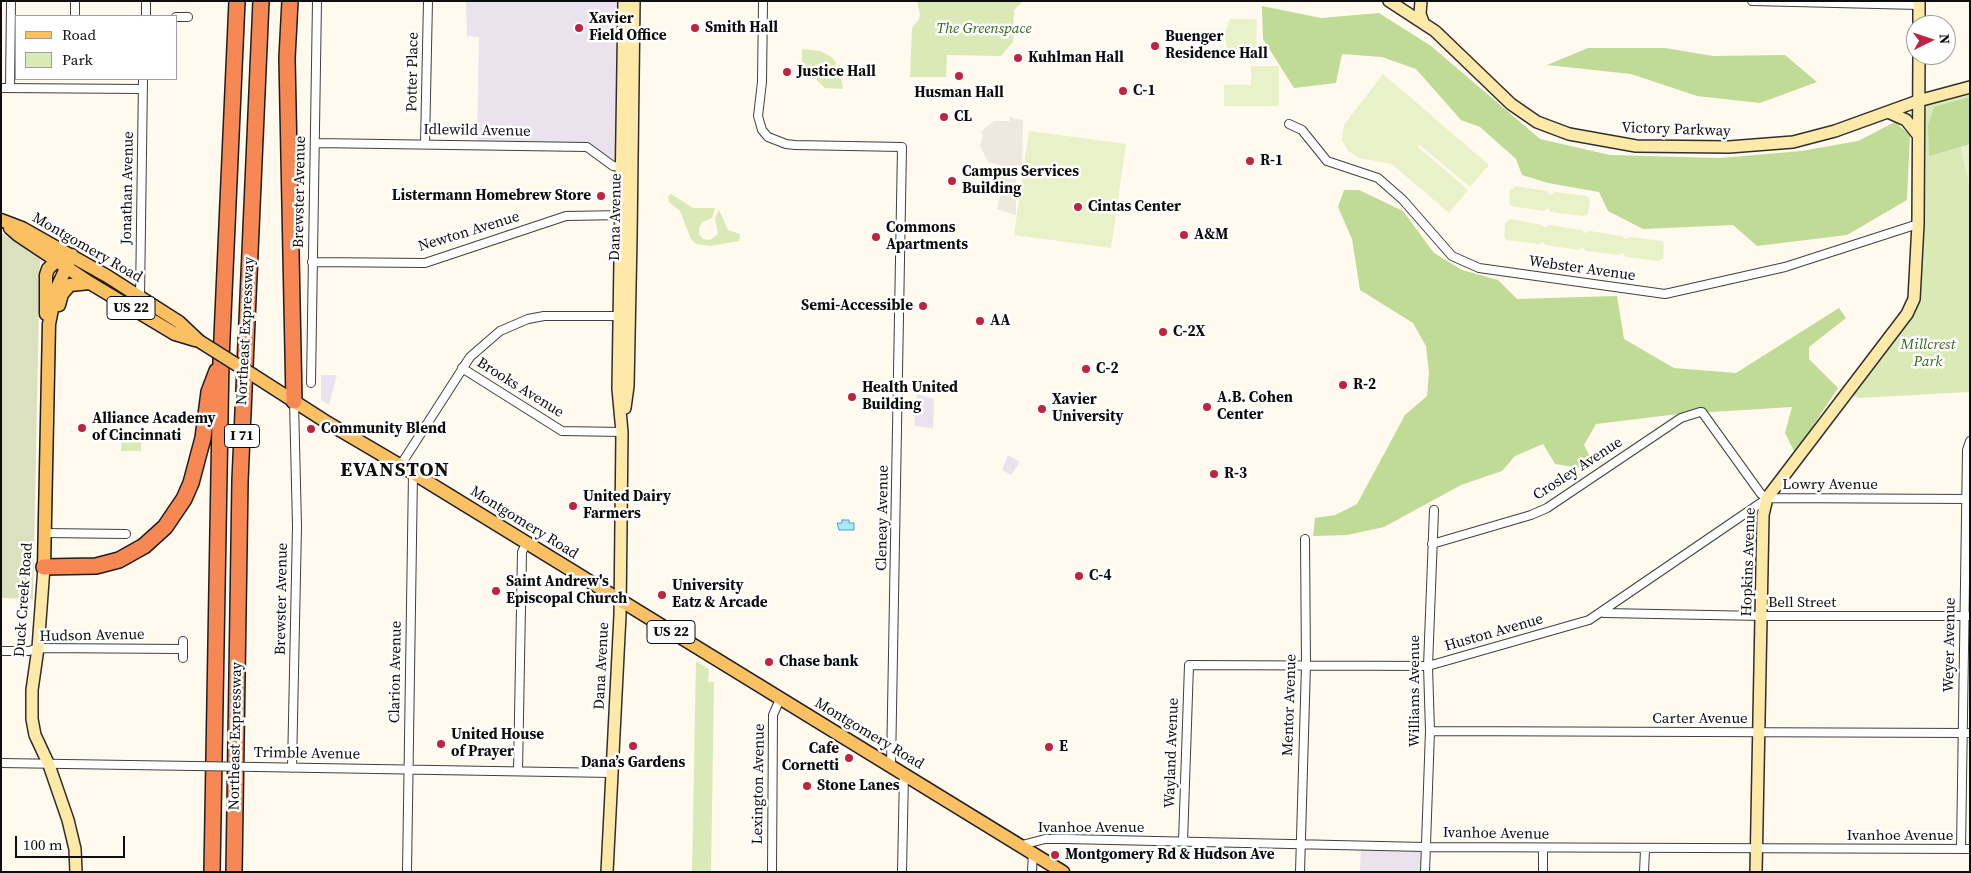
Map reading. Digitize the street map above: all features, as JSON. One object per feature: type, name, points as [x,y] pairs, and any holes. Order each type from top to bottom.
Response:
[{"type":"highway","name":"Northeast Expressway","points":[[212,872],[221,360],[237,1]]},
{"type":"highway","name":"Northeast Expressway","points":[[234,872],[240,481],[261,1]]},
{"type":"highway","points":[[290,1],[287,58],[294,401]]},
{"type":"highway","points":[[44,567],[96,566],[119,560],[144,546],[165,527],[180,506],[191,483],[203,438],[209,392],[221,360]]},
{"type":"main road","name":"Montgomery Road","points":[[3,221],[22,228],[65,258],[140,298],[179,322],[199,341],[294,401],[1063,872]]},
{"type":"main road","name":"Montgomery Road","points":[[65,258],[90,283],[175,334],[199,341]]},
{"type":"main road","name":"Duck Creek Road","points":[[44,567],[49,324],[65,258]]},
{"type":"main road","points":[[48,358],[55,338],[57,312],[62,294],[70,285],[90,283]]},
{"type":"street","points":[[11,1],[6,88],[143,89]]},
{"type":"street","points":[[75,1],[75,15]]},
{"type":"street","points":[[146,1],[146,15]]},
{"type":"street","name":"Brewster Avenue","points":[[311,383],[317,1]]},
{"type":"street","name":"Potter Place","points":[[425,144],[428,1]]},
{"type":"street","name":"Dana Avenue","points":[[624,1],[627,168]]},
{"type":"street","name":"Dana Avenue","points":[[607,872],[620,601],[622,432],[628,386],[624,316],[627,168],[634,1]]},
{"type":"street","points":[[759,1],[770,1]]},
{"type":"street","name":"Victory Parkway","points":[[1389,1],[1423,22],[1453,46],[1511,104],[1525,115],[1553,129],[1579,136],[1636,146],[1729,148],[1773,145],[1813,138],[1918,101],[1970,87]]},
{"type":"street","points":[[1421,1],[1420,14],[1423,22]]},
{"type":"street","points":[[1752,1],[1919,3]]},
{"type":"street","name":"Cleneay Avenue","points":[[764,2],[762,82],[758,116],[762,130],[768,137],[786,144],[795,145],[902,147],[891,766]]},
{"type":"street","points":[[178,17],[188,17]]},
{"type":"street","name":"Hopkins Avenue","points":[[1756,872],[1764,515],[1768,498],[1912,306],[1916,290],[1918,224],[1919,65]]},
{"type":"street","points":[[75,80],[75,88]]},
{"type":"street","name":"Jonathan Avenue","points":[[140,298],[144,80]]},
{"type":"street","points":[[1888,112],[1906,120],[1918,135]]},
{"type":"street","name":"Webster Avenue","points":[[1289,124],[1302,130],[1327,161],[1378,178],[1403,200],[1452,256],[1479,268],[1665,294],[1785,267],[1918,224]]},
{"type":"street","name":"Idlewild Avenue","points":[[315,143],[587,147],[613,166],[627,168]]},
{"type":"street","name":"Newton Avenue","points":[[312,262],[425,263],[566,216],[626,215]]},
{"type":"street","points":[[400,466],[462,368],[489,339],[512,325],[528,319],[558,315],[624,316]]},
{"type":"street","name":"Brooks Avenue","points":[[462,368],[562,431],[622,432]]},
{"type":"street","name":"Brewster Avenue","points":[[292,768],[297,526],[294,401]]},
{"type":"street","name":"Lowry Avenue","points":[[1702,412],[1761,494],[1768,498],[1968,499]]},
{"type":"street","name":"Crosley Avenue","points":[[1432,544],[1547,508],[1681,418],[1702,412]]},
{"type":"street","name":"Weyer Avenue","points":[[1960,849],[1966,733],[1967,450],[1970,441]]},
{"type":"street","name":"Clarion Avenue","points":[[407,872],[413,473]]},
{"type":"street","name":"Huston Avenue","points":[[1188,665],[1428,666],[1590,620],[1604,613],[1762,505],[1768,498]]},
{"type":"street","name":"Williams Avenue","points":[[1425,872],[1430,731],[1428,666],[1434,510]]},
{"type":"street","points":[[45,533],[126,534]]},
{"type":"street","name":"Mentor Avenue","points":[[1300,872],[1306,665],[1306,539]]},
{"type":"street","points":[[518,771],[522,552],[526,544]]},
{"type":"street","name":"Duck Creek Road","points":[[44,567],[38,648],[32,690],[32,719],[35,735],[49,765],[68,820],[74,849],[76,872]]},
{"type":"street","name":"Bell Street","points":[[1604,613],[1762,616],[1967,616]]},
{"type":"street","name":"Hudson Avenue","points":[[1,650],[29,651],[38,648],[183,645],[183,658]]},
{"type":"street","name":"Wayland Avenue","points":[[1183,842],[1188,665]]},
{"type":"street","name":"Lexington Avenue","points":[[772,872],[773,715],[780,699]]},
{"type":"street","name":"Carter Avenue","points":[[1430,731],[1966,733]]},
{"type":"street","name":"Trimble Avenue","points":[[1,763],[612,773]]},
{"type":"street","points":[[902,872],[904,774]]},
{"type":"street","name":"Ivanhoe Avenue","points":[[1028,849],[1044,839],[1425,848],[1645,850],[1970,849]]},
{"type":"street","points":[[1543,848],[1543,872]]},
{"type":"street","points":[[1028,849],[1032,872]]},
{"type":"street","points":[[1644,872],[1645,850]]},
{"type":"shaded area","points":[[466,1],[624,1],[622,168],[592,149],[477,145],[479,37],[467,36]]},
{"type":"shaded area","points":[[1009,116],[1023,120],[1022,165],[1016,165],[1016,215],[997,209],[1002,188],[998,174],[1000,174],[1000,165],[989,163],[980,146],[983,134],[980,133],[994,121],[1010,121]]},
{"type":"shaded area","points":[[321,375],[337,375],[329,405],[321,400]]},
{"type":"shaded area","points":[[917,394],[934,399],[933,428],[914,426]]},
{"type":"shaded area","points":[[1008,455],[1020,462],[1011,475],[1002,470]]},
{"type":"shaded area","points":[[1361,846],[1425,847],[1425,872],[1360,872]]},
{"type":"green space","name":"The Greenspace","points":[[917,1],[1022,2],[1014,10],[1013,42],[1001,56],[947,55],[946,77],[910,77],[912,28],[919,19],[920,14]]},
{"type":"green space","points":[[1262,6],[1321,18],[1379,13],[1431,46],[1540,139],[1610,155],[1720,158],[1801,151],[1858,141],[1895,122],[1910,135],[1907,200],[1847,235],[1757,246],[1733,225],[1643,229],[1608,211],[1599,192],[1548,183],[1522,175],[1516,159],[1480,127],[1461,120],[1416,69],[1382,57],[1342,54],[1336,83],[1294,88],[1263,39]]},
{"type":"green space","points":[[1230,19],[1257,19],[1256,53],[1223,54],[1227,48],[1224,34]]},
{"type":"green space","points":[[1588,48],[1665,48],[1713,56],[1785,55],[1817,82],[1760,103],[1697,96],[1631,74],[1547,65]]},
{"type":"green space","points":[[802,49],[820,51],[830,56],[837,63],[835,64],[841,77],[843,89],[825,88],[811,75],[802,73]]},
{"type":"green space","points":[[1251,66],[1279,66],[1279,106],[1224,106],[1224,85],[1251,85]]},
{"type":"green space","points":[[1383,74],[1489,165],[1470,187],[1420,145],[1418,147],[1468,190],[1449,213],[1392,164],[1360,158],[1348,151],[1342,140],[1344,125]]},
{"type":"green space","name":"Millcrest Park","points":[[1970,87],[1970,392],[1859,398],[1846,394],[1912,307],[1918,101]]},
{"type":"green space","points":[[1970,97],[1970,144],[1929,156],[1928,126],[1934,107]]},
{"type":"green space","points":[[1029,131],[1126,144],[1111,248],[1014,235]]},
{"type":"green space","points":[[1970,144],[1970,189],[1961,147]]},
{"type":"green space","points":[[1515,186],[1547,191],[1550,195],[1555,192],[1587,196],[1590,201],[1588,214],[1584,216],[1551,212],[1548,208],[1544,211],[1511,206],[1509,203],[1510,190]]},
{"type":"green space","points":[[1344,190],[1359,190],[1403,211],[1434,253],[1462,270],[1498,280],[1517,299],[1617,296],[1624,339],[1674,368],[1736,373],[1839,308],[1846,318],[1809,347],[1809,359],[1838,388],[1795,453],[1785,433],[1792,407],[1678,414],[1596,424],[1584,445],[1589,455],[1587,469],[1555,464],[1543,444],[1515,456],[1502,471],[1461,485],[1384,527],[1347,535],[1313,536],[1315,518],[1335,515],[1357,504],[1405,415],[1427,396],[1429,373],[1426,346],[1413,323],[1360,290],[1352,239],[1338,207]]},
{"type":"green space","points":[[671,194],[693,208],[715,208],[712,218],[702,222],[699,228],[699,234],[703,239],[710,240],[718,234],[715,218],[719,210],[728,230],[740,234],[739,241],[710,246],[696,244],[691,239],[680,211],[669,202],[668,196]]},
{"type":"green space","points":[[1510,219],[1542,225],[1545,228],[1549,225],[1582,230],[1585,233],[1590,231],[1622,236],[1625,239],[1629,237],[1662,241],[1664,245],[1663,259],[1658,261],[1626,257],[1623,253],[1619,255],[1586,251],[1583,247],[1579,250],[1546,245],[1543,242],[1539,244],[1506,240],[1504,236],[1505,223]]},
{"type":"green space","points":[[1,233],[40,257],[33,599],[1,598]]},
{"type":"green space","points":[[122,438],[141,438],[141,451],[121,451]]},
{"type":"green space","points":[[696,661],[709,669],[708,682],[714,682],[711,872],[692,872]]},
{"type":"water","points":[[842,520],[849,520],[849,523],[854,523],[854,530],[839,530],[837,523],[842,523]]},
{"type":"place","name":"Xavier Field Office","points":[[579,28]]},
{"type":"place","name":"Smith Hall","points":[[695,28]]},
{"type":"place","name":"Buenger Residence Hall","points":[[1155,46]]},
{"type":"place","name":"Kuhlman Hall","points":[[1018,58]]},
{"type":"place","name":"Justice Hall","points":[[787,72]]},
{"type":"place","name":"Husman Hall","points":[[959,76]]},
{"type":"place","name":"C-1","points":[[1123,91]]},
{"type":"place","name":"CL","points":[[944,117]]},
{"type":"place","name":"R-1","points":[[1250,161]]},
{"type":"place","name":"Campus Services Building","points":[[952,181]]},
{"type":"place","name":"Listermann Homebrew Store","points":[[601,196]]},
{"type":"place","name":"Cintas Center","points":[[1078,207]]},
{"type":"place","name":"A&M","points":[[1184,235]]},
{"type":"place","name":"Commons Apartments","points":[[876,237]]},
{"type":"place","name":"Semi-Accessible","points":[[923,306]]},
{"type":"place","name":"AA","points":[[980,321]]},
{"type":"place","name":"C-2X","points":[[1163,332]]},
{"type":"place","name":"C-2","points":[[1086,369]]},
{"type":"place","name":"R-2","points":[[1343,385]]},
{"type":"place","name":"Health United Building","points":[[852,397]]},
{"type":"place","name":"A.B. Cohen Center","points":[[1207,407]]},
{"type":"place","name":"Xavier University","points":[[1042,409]]},
{"type":"place","name":"Alliance Academy of Cincinnati","points":[[82,428]]},
{"type":"place","name":"Community Blend","points":[[311,429]]},
{"type":"place","name":"R-3","points":[[1214,474]]},
{"type":"place","name":"United Dairy Farmers","points":[[573,506]]},
{"type":"place","name":"C-4","points":[[1079,576]]},
{"type":"place","name":"Saint Andrew's Episcopal Church","points":[[496,591]]},
{"type":"place","name":"University Eatz & Arcade","points":[[662,595]]},
{"type":"place","name":"Chase bank","points":[[769,662]]},
{"type":"place","name":"United House of Prayer","points":[[441,744]]},
{"type":"place","name":"Dana’s Gardens","points":[[633,746]]},
{"type":"place","name":"E","points":[[1049,747]]},
{"type":"place","name":"Cafe Cornetti","points":[[849,758]]},
{"type":"place","name":"Stone Lanes","points":[[807,786]]},
{"type":"place","name":"Montgomery Rd & Hudson Ave","points":[[1055,855]]},
{"type":"district","name":"EVANSTON","points":[[395,471]]}]
